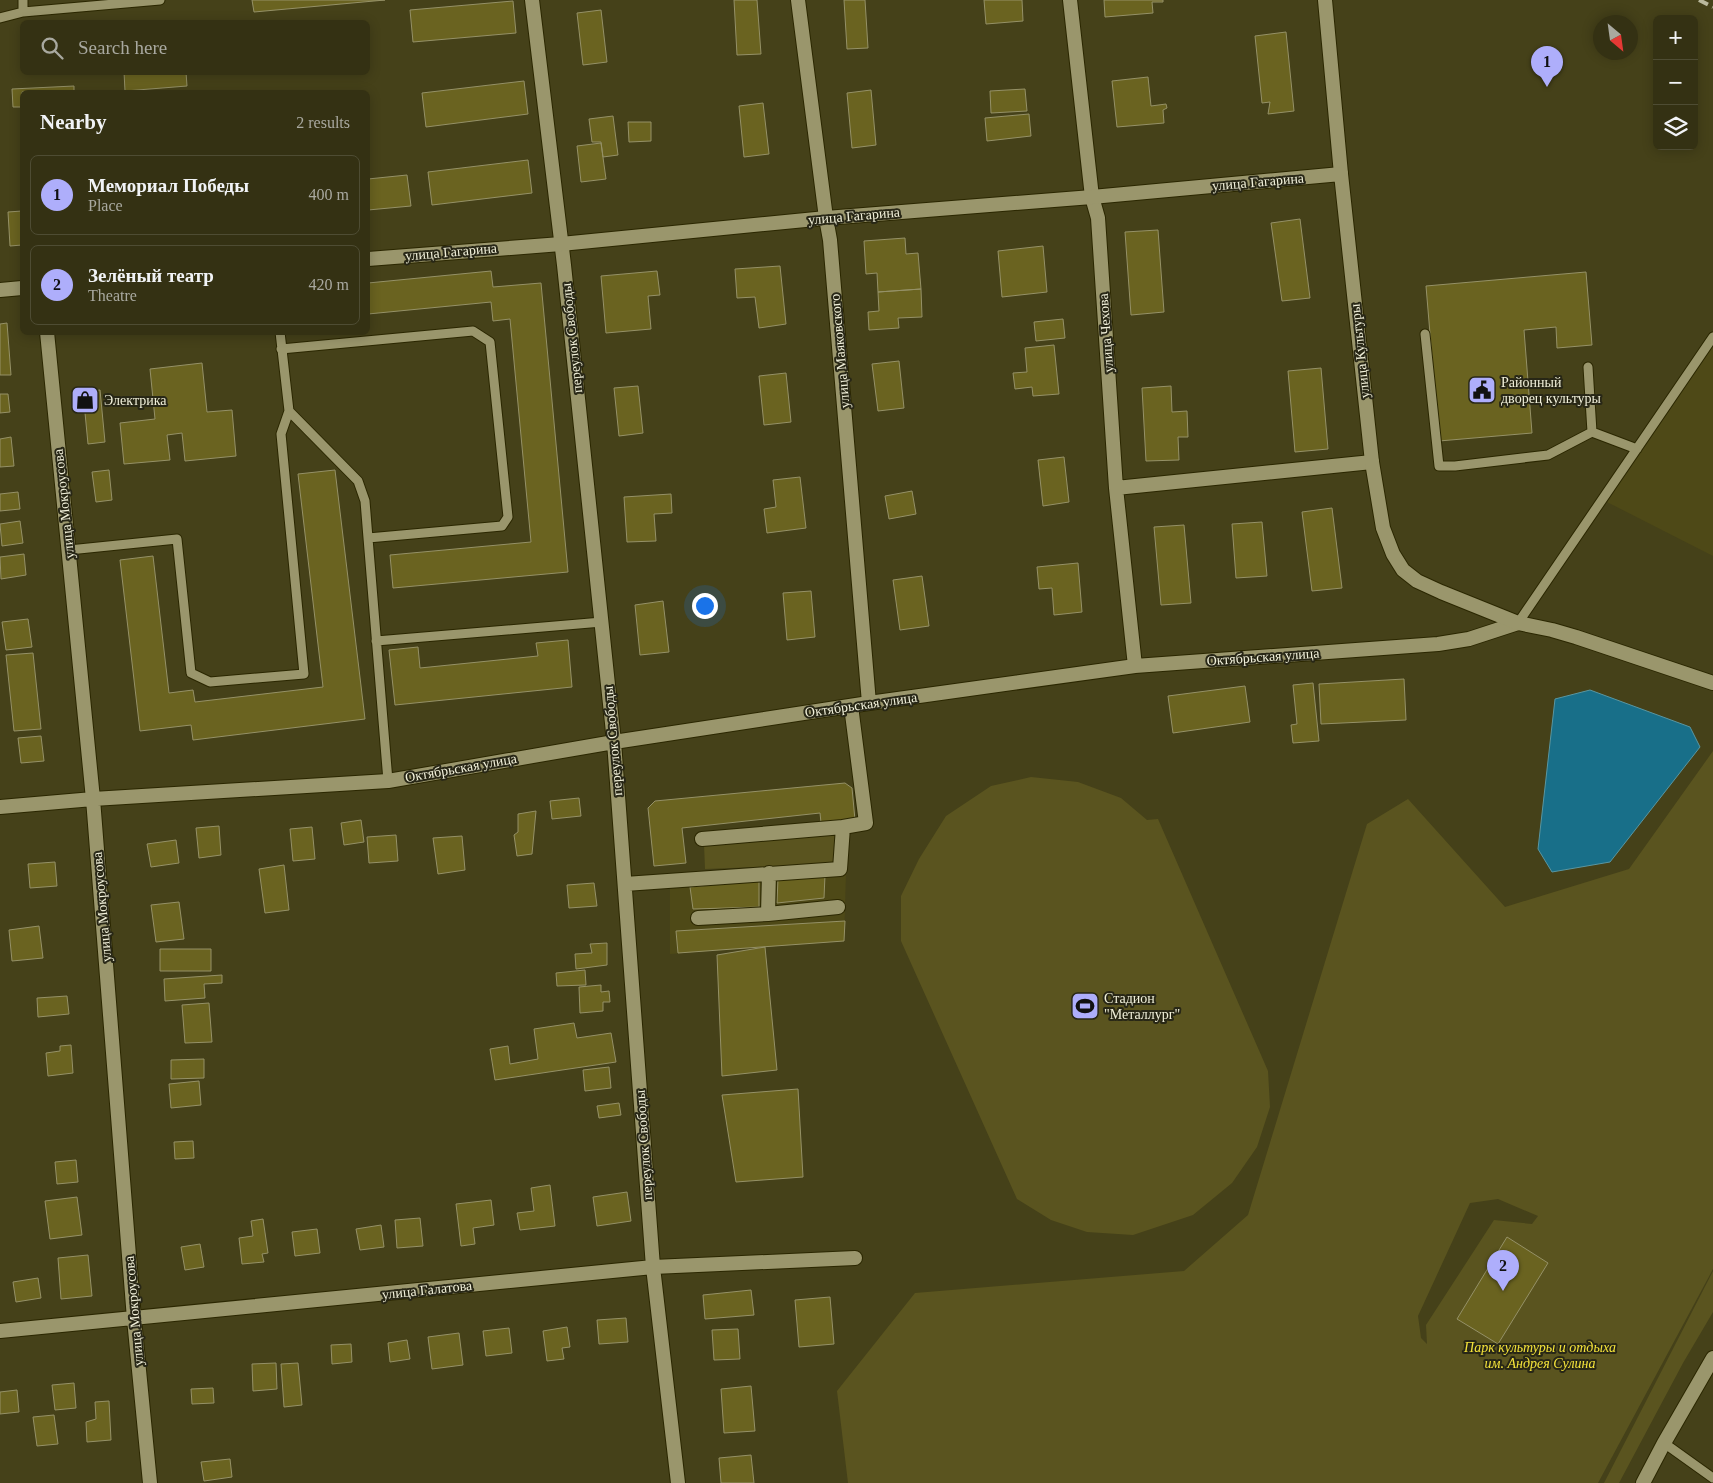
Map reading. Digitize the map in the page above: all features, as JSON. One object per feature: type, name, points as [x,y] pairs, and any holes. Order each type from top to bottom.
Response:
[{"type":"street","name":"переулок Свободы","points":[[532,0],[561,244],[614,742],[653,1267],[678,1483]]},
{"type":"street","name":"улица Маяковского","points":[[798,0],[830,240],[869,703]]},
{"type":"street","name":"улица Чехова","points":[[1070,0],[1092,197],[1098,218],[1116,488],[1135,666]]},
{"type":"street","name":"улица Культуры","points":[[1325,0],[1341,174],[1372,462],[1383,528],[1393,554],[1403,570],[1417,580],[1441,592],[1518,623]]},
{"type":"street","name":"улица Гагарина","points":[[370,259],[561,244],[826,218],[1092,197],[1341,174]]},
{"type":"street","points":[[0,290],[20,288]]},
{"type":"street","name":"улица Мокроусова","points":[[47,335],[93,799],[134,1319],[150,1483]]},
{"type":"street","points":[[1116,488],[1372,462]]},
{"type":"street","points":[[1518,623],[1576,637],[1713,684]]},
{"type":"street","name":"Октябрьская улица","points":[[0,807],[93,799],[388,781],[614,742],[869,703],[1135,666],[1438,644],[1470,639],[1518,623]]},
{"type":"street","points":[[702,838],[843,827],[866,823],[851,706]]},
{"type":"street","points":[[625,884],[840,869],[843,827]]},
{"type":"street","points":[[768,873],[768,914]]},
{"type":"street","points":[[698,918],[838,907]]},
{"type":"street","name":"улица Галатова","points":[[0,1331],[653,1267],[855,1258]]},
{"type":"street","points":[[1643,1483],[1713,1358]]},
{"type":"lane","points":[[23,0],[23,12]]},
{"type":"lane","points":[[0,18],[23,12],[160,0]]},
{"type":"lane","points":[[282,350],[473,331],[490,342],[508,517],[502,526],[368,538]]},
{"type":"lane","points":[[1425,334],[1439,466],[1455,466],[1548,455],[1592,432],[1637,450]]},
{"type":"lane","points":[[69,550],[177,539],[191,673],[210,682],[304,674],[281,434],[289,411],[280,335]]},
{"type":"lane","points":[[1518,623],[1713,337]]},
{"type":"lane","points":[[1588,367],[1592,432]]},
{"type":"lane","points":[[289,411],[358,481],[366,501],[388,781]]},
{"type":"lane","points":[[376,641],[602,622]]},
{"type":"lane","points":[[1664,1443],[1713,1478]]},
{"type":"shaded area","points":[[1713,338],[1713,556],[1607,502],[1637,449]]},
{"type":"shaded area","points":[[846,872],[844,941],[670,954],[670,888]]},
{"type":"green space","name":"Парк культуры и отдыха им. Андрея Сулина","points":[[1713,751],[1713,1269],[1598,1483],[848,1483],[837,1391],[915,1293],[1184,1271],[1248,1215],[1367,824],[1408,799],[1505,907],[1629,869]],"holes":[[[1498,1199],[1538,1216],[1532,1224],[1494,1220],[1426,1325],[1427,1344],[1421,1338],[1418,1316],[1470,1203]]]},
{"type":"green space","name":"Стадион \"Металлург\"","points":[[1031,777],[1078,782],[1121,798],[1147,820],[1158,819],[1268,1071],[1270,1107],[1257,1147],[1232,1183],[1193,1215],[1133,1235],[1087,1232],[1051,1220],[1017,1199],[901,941],[901,896],[919,859],[946,816],[991,786]]},
{"type":"green space","points":[[838,834],[836,864],[705,869],[704,844]]},
{"type":"green space","points":[[1713,1271],[1713,1312],[1683,1363],[1619,1483],[1604,1483]]},
{"type":"water","points":[[1590,690],[1690,727],[1700,747],[1610,862],[1552,872],[1538,849],[1555,699]]},
{"type":"building","points":[[252,0],[385,0],[254,12]]},
{"type":"building","points":[[734,0],[757,0],[761,54],[737,55]]},
{"type":"building","points":[[844,0],[865,0],[868,48],[847,49]]},
{"type":"building","points":[[984,0],[1022,0],[1023,21],[986,24]]},
{"type":"building","points":[[1104,0],[1163,0],[1163,2],[1152,2],[1153,13],[1105,17]]},
{"type":"building","points":[[513,1],[516,33],[413,42],[410,10]]},
{"type":"building","points":[[601,10],[607,62],[583,65],[577,13]]},
{"type":"building","points":[[1286,32],[1294,111],[1268,114],[1270,102],[1262,103],[1255,36]]},
{"type":"building","points":[[124,75],[186,75],[187,86],[125,90]]},
{"type":"building","points":[[1148,77],[1151,106],[1166,104],[1167,108],[1163,110],[1164,123],[1117,127],[1112,81]]},
{"type":"building","points":[[524,81],[528,114],[426,127],[422,93]]},
{"type":"building","points":[[74,86],[74,90],[20,90],[20,107],[13,107],[12,89]]},
{"type":"building","points":[[1025,89],[1027,111],[991,113],[990,91]]},
{"type":"building","points":[[871,90],[876,145],[852,148],[847,93]]},
{"type":"building","points":[[763,103],[769,154],[744,157],[739,106]]},
{"type":"building","points":[[1029,114],[1031,136],[987,141],[985,118]]},
{"type":"building","points":[[613,116],[618,155],[603,157],[601,142],[592,142],[589,119]]},
{"type":"building","points":[[628,122],[651,122],[651,141],[629,142]]},
{"type":"building","points":[[601,143],[606,179],[581,182],[577,146]]},
{"type":"building","points":[[528,160],[532,193],[432,205],[428,172]]},
{"type":"building","points":[[407,175],[411,206],[370,210],[370,179]]},
{"type":"building","points":[[20,211],[20,245],[10,246],[8,212]]},
{"type":"building","points":[[1300,219],[1310,298],[1282,301],[1271,223]]},
{"type":"building","points":[[1158,230],[1164,312],[1131,315],[1125,232]]},
{"type":"building","points":[[905,238],[906,254],[918,253],[921,289],[878,292],[877,273],[866,274],[864,241]]},
{"type":"building","points":[[1043,246],[1047,292],[1002,297],[998,251]]},
{"type":"building","points":[[780,266],[786,324],[759,328],[755,297],[737,298],[735,269]]},
{"type":"building","points":[[491,271],[493,287],[541,283],[568,572],[393,588],[390,555],[531,542],[510,319],[493,321],[491,302],[370,314],[370,283]]},
{"type":"building","points":[[657,271],[660,295],[648,296],[651,329],[606,333],[601,276]]},
{"type":"building","name":"Районный дворец культуры","points":[[1586,272],[1592,345],[1557,348],[1556,327],[1524,330],[1532,433],[1439,441],[1426,286]]},
{"type":"building","points":[[921,289],[922,317],[898,318],[899,328],[869,330],[868,312],[879,311],[878,292]]},
{"type":"building","points":[[1063,319],[1065,338],[1036,341],[1034,322]]},
{"type":"building","points":[[7,323],[11,375],[0,375],[0,324]]},
{"type":"building","points":[[1054,345],[1059,394],[1033,396],[1032,387],[1015,389],[1013,373],[1027,372],[1025,348]]},
{"type":"building","points":[[899,361],[904,408],[878,411],[872,364]]},
{"type":"building","points":[[202,363],[207,412],[232,410],[236,456],[185,461],[182,433],[167,435],[170,460],[124,464],[120,423],[155,419],[150,369]]},
{"type":"building","points":[[1321,368],[1328,449],[1295,452],[1288,371]]},
{"type":"building","points":[[786,373],[791,422],[764,425],[759,376]]},
{"type":"building","points":[[638,386],[643,433],[619,436],[614,388]]},
{"type":"building","points":[[1171,386],[1172,412],[1187,411],[1188,437],[1178,437],[1179,460],[1146,461],[1142,388]]},
{"type":"building","points":[[100,390],[105,442],[88,444],[83,392]]},
{"type":"building","points":[[0,394],[8,394],[10,412],[0,413]]},
{"type":"building","points":[[11,437],[14,466],[0,467],[0,439]]},
{"type":"building","points":[[1064,457],[1069,502],[1043,506],[1038,460]]},
{"type":"building","points":[[109,470],[112,500],[96,502],[92,472]]},
{"type":"building","points":[[335,470],[365,719],[193,740],[191,725],[140,731],[120,560],[153,556],[169,693],[193,690],[195,702],[323,687],[298,474]]},
{"type":"building","points":[[800,477],[806,528],[767,533],[764,509],[776,507],[773,480]]},
{"type":"building","points":[[912,491],[916,514],[889,519],[885,496]]},
{"type":"building","points":[[18,492],[20,509],[0,511],[0,494]]},
{"type":"building","points":[[671,494],[672,513],[654,514],[656,541],[627,542],[624,497]]},
{"type":"building","points":[[1332,508],[1342,588],[1312,591],[1302,512]]},
{"type":"building","points":[[20,521],[23,543],[2,546],[0,524]]},
{"type":"building","points":[[1262,522],[1267,576],[1236,578],[1232,524]]},
{"type":"building","points":[[1184,525],[1191,603],[1161,605],[1154,527]]},
{"type":"building","points":[[24,554],[26,575],[1,579],[0,557]]},
{"type":"building","points":[[1078,563],[1082,612],[1054,615],[1052,588],[1039,589],[1037,567]]},
{"type":"building","points":[[922,576],[929,626],[900,630],[893,580]]},
{"type":"building","points":[[811,591],[815,637],[787,640],[783,593]]},
{"type":"building","points":[[663,601],[669,652],[640,655],[635,605]]},
{"type":"building","points":[[28,619],[32,647],[6,650],[2,622]]},
{"type":"building","points":[[568,640],[572,687],[395,705],[389,650],[418,647],[420,668],[538,656],[536,643]]},
{"type":"building","points":[[33,653],[41,729],[14,731],[6,655]]},
{"type":"building","points":[[1404,679],[1406,720],[1321,724],[1319,684]]},
{"type":"building","points":[[1313,683],[1319,741],[1293,743],[1291,725],[1297,724],[1293,685]]},
{"type":"building","points":[[1245,686],[1250,722],[1173,733],[1168,696]]},
{"type":"building","points":[[41,736],[44,761],[21,763],[18,738]]},
{"type":"building","points":[[845,783],[852,788],[855,820],[821,823],[820,813],[682,828],[686,863],[654,866],[648,808],[655,801]]},
{"type":"building","points":[[579,798],[581,816],[552,819],[550,801]]},
{"type":"building","points":[[536,811],[532,854],[517,856],[514,835],[518,832],[518,814]]},
{"type":"building","points":[[361,820],[364,842],[344,845],[341,823]]},
{"type":"building","points":[[219,826],[221,855],[199,858],[196,828]]},
{"type":"building","points":[[312,827],[315,859],[293,861],[290,829]]},
{"type":"building","points":[[396,835],[398,861],[369,863],[367,837]]},
{"type":"building","points":[[462,836],[465,870],[438,874],[433,838]]},
{"type":"building","points":[[176,840],[179,863],[151,867],[147,844]]},
{"type":"building","points":[[55,862],[57,886],[30,888],[28,864]]},
{"type":"building","points":[[284,865],[289,910],[265,913],[259,869]]},
{"type":"building","points":[[825,875],[824,898],[777,903],[778,878]]},
{"type":"building","points":[[759,880],[759,907],[693,909],[690,887]]},
{"type":"building","points":[[594,883],[597,906],[569,908],[567,885]]},
{"type":"building","points":[[179,902],[184,939],[156,942],[151,905]]},
{"type":"building","points":[[845,921],[844,941],[678,953],[676,931]]},
{"type":"building","points":[[39,926],[43,958],[12,961],[9,930]]},
{"type":"building","points":[[607,943],[607,965],[576,969],[575,954],[592,953],[590,944]]},
{"type":"building","points":[[765,947],[777,1070],[722,1076],[717,955]]},
{"type":"building","points":[[160,949],[211,949],[211,971],[160,971]]},
{"type":"building","points":[[585,970],[586,985],[557,986],[556,973]]},
{"type":"building","points":[[222,975],[222,983],[204,984],[205,998],[165,1001],[164,979]]},
{"type":"building","points":[[601,985],[601,992],[609,991],[610,1002],[603,1002],[603,1011],[580,1013],[579,987]]},
{"type":"building","points":[[67,996],[69,1014],[38,1017],[37,998]]},
{"type":"building","points":[[209,1003],[212,1042],[185,1043],[182,1005]]},
{"type":"building","points":[[574,1023],[577,1038],[611,1033],[616,1062],[495,1080],[490,1049],[508,1046],[510,1064],[538,1059],[534,1029]]},
{"type":"building","points":[[71,1045],[73,1073],[48,1076],[46,1053],[60,1051],[60,1046]]},
{"type":"building","points":[[204,1059],[204,1078],[171,1079],[171,1060]]},
{"type":"building","points":[[609,1067],[611,1088],[585,1091],[583,1070]]},
{"type":"building","points":[[199,1081],[201,1105],[171,1108],[169,1084]]},
{"type":"building","points":[[798,1089],[803,1177],[736,1182],[722,1095]]},
{"type":"building","points":[[619,1103],[621,1115],[599,1118],[597,1106]]},
{"type":"building","points":[[193,1141],[194,1158],[175,1159],[174,1142]]},
{"type":"building","points":[[76,1160],[78,1182],[57,1184],[55,1162]]},
{"type":"building","points":[[550,1185],[555,1226],[520,1230],[517,1213],[534,1211],[531,1188]]},
{"type":"building","points":[[627,1192],[631,1221],[597,1226],[593,1197]]},
{"type":"building","points":[[77,1197],[82,1235],[50,1239],[45,1201]]},
{"type":"building","points":[[491,1200],[494,1225],[473,1228],[475,1244],[461,1246],[456,1204]]},
{"type":"building","points":[[420,1218],[423,1246],[397,1248],[395,1220]]},
{"type":"building","points":[[263,1219],[268,1253],[262,1254],[264,1262],[242,1264],[239,1238],[253,1236],[251,1221]]},
{"type":"building","points":[[381,1225],[384,1247],[360,1250],[356,1229]]},
{"type":"building","points":[[317,1229],[320,1253],[295,1256],[292,1232]]},
{"type":"building","points":[[1507,1237],[1548,1263],[1498,1344],[1457,1319]]},
{"type":"building","points":[[200,1244],[204,1267],[185,1270],[181,1247]]},
{"type":"building","points":[[88,1255],[92,1296],[61,1299],[58,1258]]},
{"type":"building","points":[[38,1278],[41,1298],[16,1302],[13,1282]]},
{"type":"building","points":[[751,1290],[754,1315],[705,1319],[703,1295]]},
{"type":"building","points":[[830,1297],[834,1344],[799,1347],[795,1300]]},
{"type":"building","points":[[626,1318],[628,1342],[599,1344],[597,1320]]},
{"type":"building","points":[[567,1327],[570,1347],[562,1348],[564,1359],[547,1361],[543,1331]]},
{"type":"building","points":[[509,1328],[512,1353],[486,1356],[483,1331]]},
{"type":"building","points":[[738,1329],[740,1359],[714,1360],[712,1330]]},
{"type":"building","points":[[459,1333],[463,1365],[432,1369],[428,1337]]},
{"type":"building","points":[[407,1340],[410,1359],[390,1362],[388,1343]]},
{"type":"building","points":[[351,1344],[352,1362],[332,1364],[331,1345]]},
{"type":"building","points":[[276,1363],[277,1389],[253,1391],[252,1364]]},
{"type":"building","points":[[298,1363],[302,1405],[284,1407],[281,1364]]},
{"type":"building","points":[[74,1383],[76,1408],[55,1410],[52,1385]]},
{"type":"building","points":[[751,1386],[755,1431],[724,1433],[721,1389]]},
{"type":"building","points":[[213,1388],[214,1403],[192,1404],[191,1389]]},
{"type":"building","points":[[17,1390],[19,1412],[0,1414],[0,1392]]},
{"type":"building","points":[[109,1401],[111,1440],[87,1442],[86,1422],[96,1419],[95,1402]]},
{"type":"building","points":[[54,1415],[58,1444],[37,1446],[33,1417]]},
{"type":"building","points":[[751,1455],[754,1483],[721,1483],[719,1458]]},
{"type":"building","points":[[230,1459],[232,1477],[204,1481],[201,1462]]},
{"type":"railway","points":[[1699,0],[1713,7]]},
{"type":"place","name":"Мемориал Победы","points":[[1547,87]]},
{"type":"place","name":"Районный дворец культуры","points":[[1482,390]]},
{"type":"place","name":"Электрика","points":[[85,400]]},
{"type":"place","name":"Стадион \"Металлург\"","points":[[1085,1006]]},
{"type":"place","name":"Зелёный театр","points":[[1503,1291]]}]
